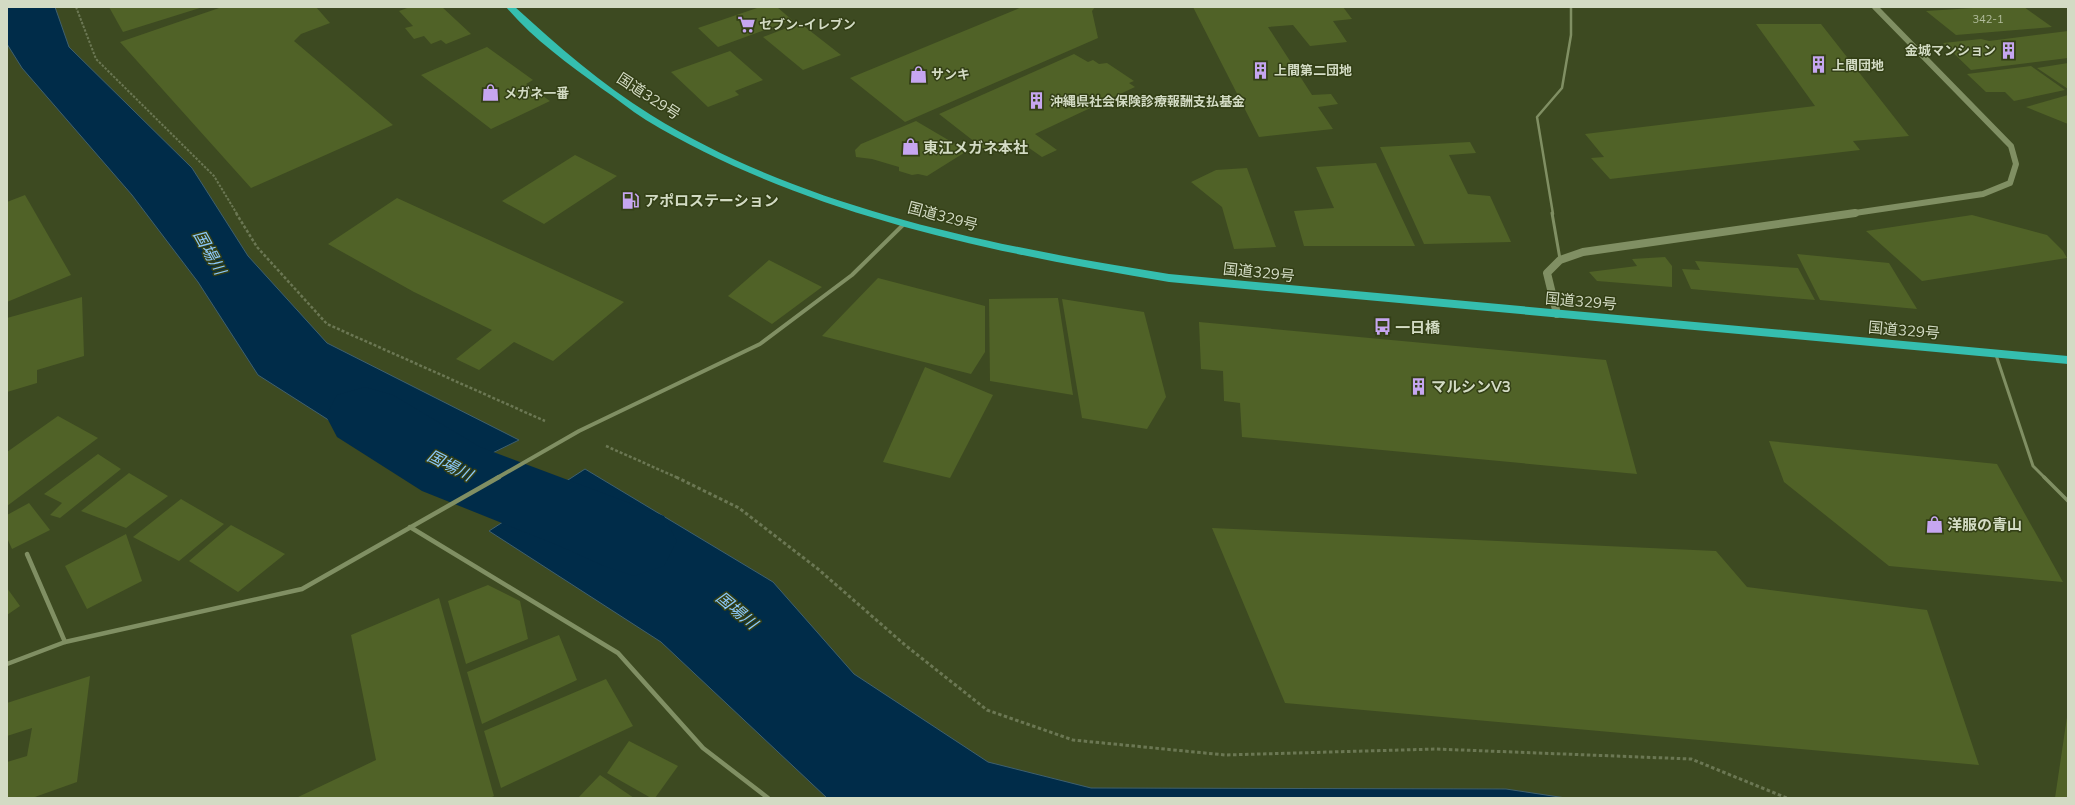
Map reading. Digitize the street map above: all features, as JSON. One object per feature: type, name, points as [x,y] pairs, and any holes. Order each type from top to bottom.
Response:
[{"type":"highway","name":"国道329号","points":[[510,7],[563,56],[652,120],[752,170],[800,188],[905,222],[1054,259],[1169,278],[2068,360]]},
{"type":"street","points":[[1557,314],[1547,273],[1560,260],[1583,252],[1983,194],[2010,183],[2016,164],[2011,146],[1875,7]]},
{"type":"street","points":[[7,664],[65,642],[302,590],[580,431],[760,344],[852,275],[905,222]]},
{"type":"street","points":[[410,527],[618,653],[703,748],[768,798]]},
{"type":"street","points":[[27,554],[65,642]]},
{"type":"lane","points":[[1560,260],[1537,117],[1562,88],[1571,35],[1570,7]]},
{"type":"lane","points":[[1995,353],[2033,466],[2068,501]]},
{"type":"path","points":[[76,7],[96,59],[214,176],[257,247],[327,324],[552,424]]},
{"type":"path","points":[[601,444],[662,470],[739,508],[818,569],[905,645],[987,710],[1073,740],[1224,755],[1436,749],[1691,759],[1787,798]]},
{"type":"water","points":[[7,7],[55,7],[69,47],[192,168],[248,256],[327,343],[519,440],[429,484],[258,375],[198,282],[132,195],[22,68],[7,44]]},
{"type":"water","points":[[585,469],[773,582],[854,674],[988,762],[1091,788],[1506,789],[1566,798],[827,798],[661,642],[489,531]]},
{"type":"building","points":[[109,7],[203,7],[123,32]]},
{"type":"building","points":[[222,7],[316,7],[330,23],[301,34],[294,41],[393,125],[251,188],[120,42]]},
{"type":"building","points":[[410,7],[442,7],[471,34],[446,44],[441,40],[431,44],[424,36],[414,39],[405,28],[413,26],[399,11]]},
{"type":"building","name":"セブン-イレブン","points":[[760,7],[777,7],[792,20],[718,47],[698,28]]},
{"type":"building","points":[[1022,7],[1095,7],[1092,11],[1098,38],[905,122],[850,78]]},
{"type":"building","name":"上間第二団地","points":[[1193,7],[1343,7],[1352,19],[1333,21],[1347,42],[1310,46],[1293,25],[1268,27],[1312,95],[1331,94],[1338,104],[1318,107],[1333,129],[1259,137]]},
{"type":"building","points":[[1989,7],[2024,7],[2052,27],[1956,35],[1926,11]]},
{"type":"building","points":[[800,23],[841,55],[803,70],[763,37]]},
{"type":"building","name":"上間団地","points":[[1756,24],[1821,24],[1909,136],[1853,141],[1860,150],[1610,179],[1591,158],[1604,157],[1585,134],[1815,106]]},
{"type":"building","name":"金城マンション","points":[[2068,31],[2068,58],[1971,70],[1943,43],[1981,39],[1989,41]]},
{"type":"building","name":"メガネ一番","points":[[487,47],[533,80],[526,84],[550,101],[491,129],[421,75]]},
{"type":"building","points":[[730,51],[763,80],[735,91],[739,95],[708,107],[671,72]]},
{"type":"building","name":"沖縄県社会保険診療報酬支払基金","points":[[1074,54],[1088,62],[1093,60],[1099,64],[1107,63],[1134,81],[1129,83],[1135,87],[1035,134],[1057,150],[1042,157],[1019,141],[989,153],[939,114]]},
{"type":"building","points":[[2068,63],[2068,89],[2037,68]]},
{"type":"building","points":[[2031,66],[2065,90],[2014,101],[2005,92],[1986,92],[1967,74]]},
{"type":"building","points":[[2068,95],[2068,124],[2026,107]]},
{"type":"building","name":"東江メガネ本社","points":[[916,121],[967,151],[927,176],[918,174],[912,175],[899,171],[899,167],[872,159],[856,157],[855,150],[861,144]]},
{"type":"building","points":[[1470,142],[1476,153],[1449,155],[1468,194],[1490,196],[1511,242],[1424,244],[1380,147]]},
{"type":"building","points":[[575,155],[617,176],[544,224],[502,201]]},
{"type":"building","points":[[1376,163],[1415,246],[1304,246],[1294,211],[1334,208],[1316,167]]},
{"type":"building","points":[[1247,168],[1276,247],[1234,249],[1222,207],[1191,182],[1216,170]]},
{"type":"building","points":[[25,195],[71,275],[7,302],[7,202]]},
{"type":"building","points":[[397,198],[624,302],[553,361],[514,342],[479,370],[456,359],[492,330],[414,292],[328,244]]},
{"type":"building","points":[[1972,215],[2047,235],[2063,251],[2067,258],[1922,281],[1866,231]]},
{"type":"building","points":[[1797,254],[1889,263],[1917,309],[1820,300]]},
{"type":"building","points":[[1665,257],[1672,266],[1672,287],[1597,281],[1589,272],[1637,266],[1632,259]]},
{"type":"building","points":[[769,260],[822,287],[772,324],[728,296]]},
{"type":"building","points":[[1695,261],[1798,268],[1815,300],[1691,289],[1682,269],[1700,270]]},
{"type":"building","points":[[878,278],[985,306],[985,352],[971,374],[822,336]]},
{"type":"building","points":[[82,297],[84,356],[37,370],[37,383],[7,392],[7,318]]},
{"type":"building","points":[[1058,298],[1073,395],[990,381],[989,299]]},
{"type":"building","points":[[1062,299],[1144,312],[1166,397],[1147,429],[1082,418]]},
{"type":"building","name":"マルシンV3","points":[[1199,322],[1606,360],[1637,474],[1242,437],[1240,403],[1224,401],[1223,371],[1201,369]]},
{"type":"building","points":[[925,367],[993,395],[950,478],[883,462]]},
{"type":"building","points":[[58,416],[98,438],[7,506],[7,452]]},
{"type":"building","name":"洋服の青山","points":[[1769,441],[1997,464],[2063,582],[1889,566],[1784,482]]},
{"type":"building","points":[[98,454],[121,469],[60,518],[50,515],[62,503],[44,494]]},
{"type":"building","points":[[129,473],[168,496],[126,528],[81,511]]},
{"type":"building","points":[[181,499],[224,524],[179,561],[133,537]]},
{"type":"building","points":[[29,503],[50,530],[12,549],[7,538],[7,515]]},
{"type":"building","points":[[231,525],[285,554],[238,592],[189,561]]},
{"type":"building","points":[[1212,528],[1716,551],[1747,587],[1927,610],[1979,765],[1285,703]]},
{"type":"building","points":[[126,534],[142,581],[87,609],[65,566]]},
{"type":"building","points":[[488,585],[520,601],[528,639],[466,664],[448,601]]},
{"type":"building","points":[[7,588],[20,606],[7,615]]},
{"type":"building","points":[[439,598],[494,796],[490,798],[296,798],[376,760],[351,635]]},
{"type":"building","points":[[559,635],[577,680],[482,724],[467,672]]},
{"type":"building","points":[[90,676],[77,782],[32,798],[7,798],[7,762],[27,756],[32,728],[7,736],[7,703]]},
{"type":"building","points":[[606,679],[633,726],[501,788],[484,731]]},
{"type":"building","points":[[2067,717],[2068,798],[2055,798]]},
{"type":"building","points":[[629,741],[678,766],[655,798],[651,798],[607,773]]},
{"type":"building","points":[[600,775],[634,798],[578,798]]},
{"type":"waterway","name":"国場川","points":[[365,416],[451,469],[587,521],[634,541]]},
{"type":"place","name":"セブン-イレブン","points":[[746,24]]},
{"type":"place","name":"金城マンション","points":[[2009,50]]},
{"type":"place","name":"上間団地","points":[[1819,65]]},
{"type":"place","name":"上間第二団地","points":[[1261,70]]},
{"type":"place","name":"サンキ","points":[[918,74]]},
{"type":"place","name":"メガネ一番","points":[[491,93]]},
{"type":"place","name":"沖縄県社会保険診療報酬支払基金","points":[[1037,101]]},
{"type":"place","name":"東江メガネ本社","points":[[910,147]]},
{"type":"place","name":"アポロステーション","points":[[631,200]]},
{"type":"place","name":"一日橋","points":[[1382,327]]},
{"type":"place","name":"マルシンV3","points":[[1418,386]]},
{"type":"place","name":"洋服の青山","points":[[1934,524]]}]
